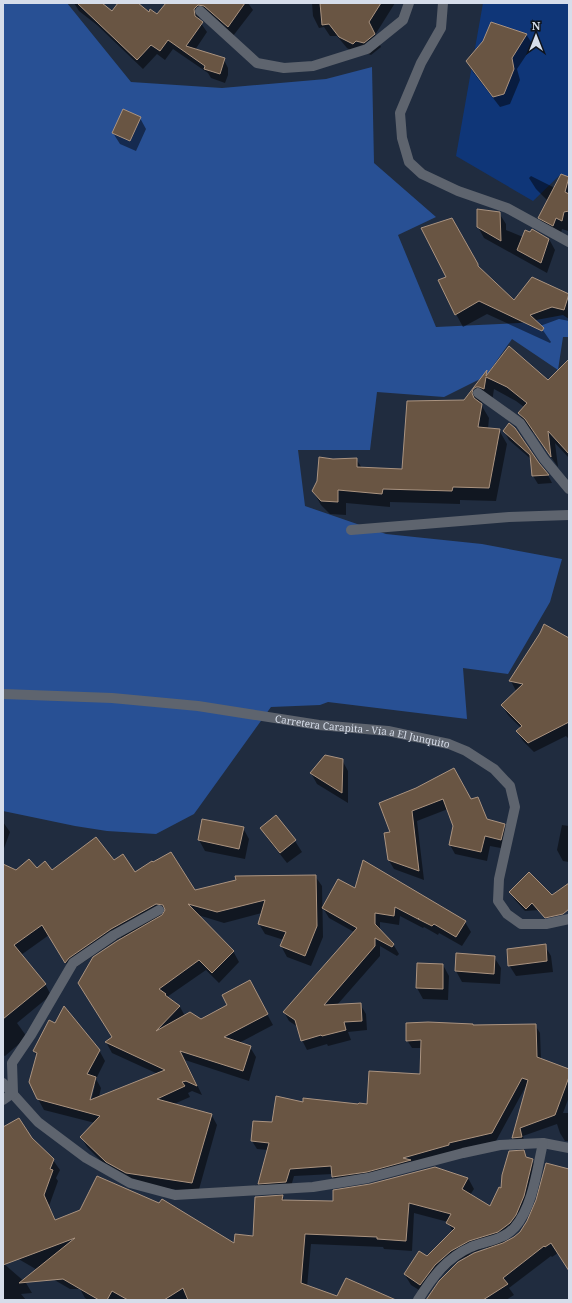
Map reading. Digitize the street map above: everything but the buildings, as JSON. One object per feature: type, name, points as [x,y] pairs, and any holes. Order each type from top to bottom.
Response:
[{"type":"street","points":[[200,11],[257,63],[284,68],[313,66],[367,49],[403,20],[409,3]]},
{"type":"street","points":[[443,3],[441,28],[421,63],[400,113],[402,138],[409,162],[422,174],[458,191],[507,208],[569,242]]},
{"type":"street","points":[[478,393],[520,423],[544,459],[569,489]]},
{"type":"street","points":[[351,530],[509,516],[569,515]]},
{"type":"street","name":"Carretera Carapita - Vía a El Junquito","points":[[3,694],[112,698],[198,706],[319,725],[388,731],[455,746],[466,751],[494,769],[510,786],[515,807],[499,879],[498,901],[507,914],[522,924],[546,924],[569,919]]},
{"type":"street","points":[[13,1093],[12,1063],[31,1035],[73,963],[114,935],[158,910]]},
{"type":"street","points":[[3,1083],[38,1122],[86,1158],[130,1183],[175,1195],[313,1187],[368,1178],[463,1153],[500,1145],[543,1143],[569,1148]]},
{"type":"street","points":[[3,1100],[13,1093]]},
{"type":"street","points":[[418,1300],[434,1276],[450,1259],[471,1247],[501,1238],[515,1227],[527,1207],[533,1188],[543,1143]]},
{"type":"shaded area","points":[[3,3],[67,3],[131,82],[222,88],[326,79],[372,67],[374,163],[436,217],[398,235],[436,327],[520,323],[563,315],[569,319],[569,337],[563,337],[558,370],[512,339],[486,376],[444,397],[377,392],[370,450],[298,450],[305,506],[386,534],[482,544],[562,559],[550,602],[508,674],[463,668],[467,719],[328,702],[320,705],[271,707],[194,814],[156,834],[107,831],[3,811]]},
{"type":"shaded area","points":[[483,3],[569,3],[569,183],[560,175],[533,201],[456,156]]}]
